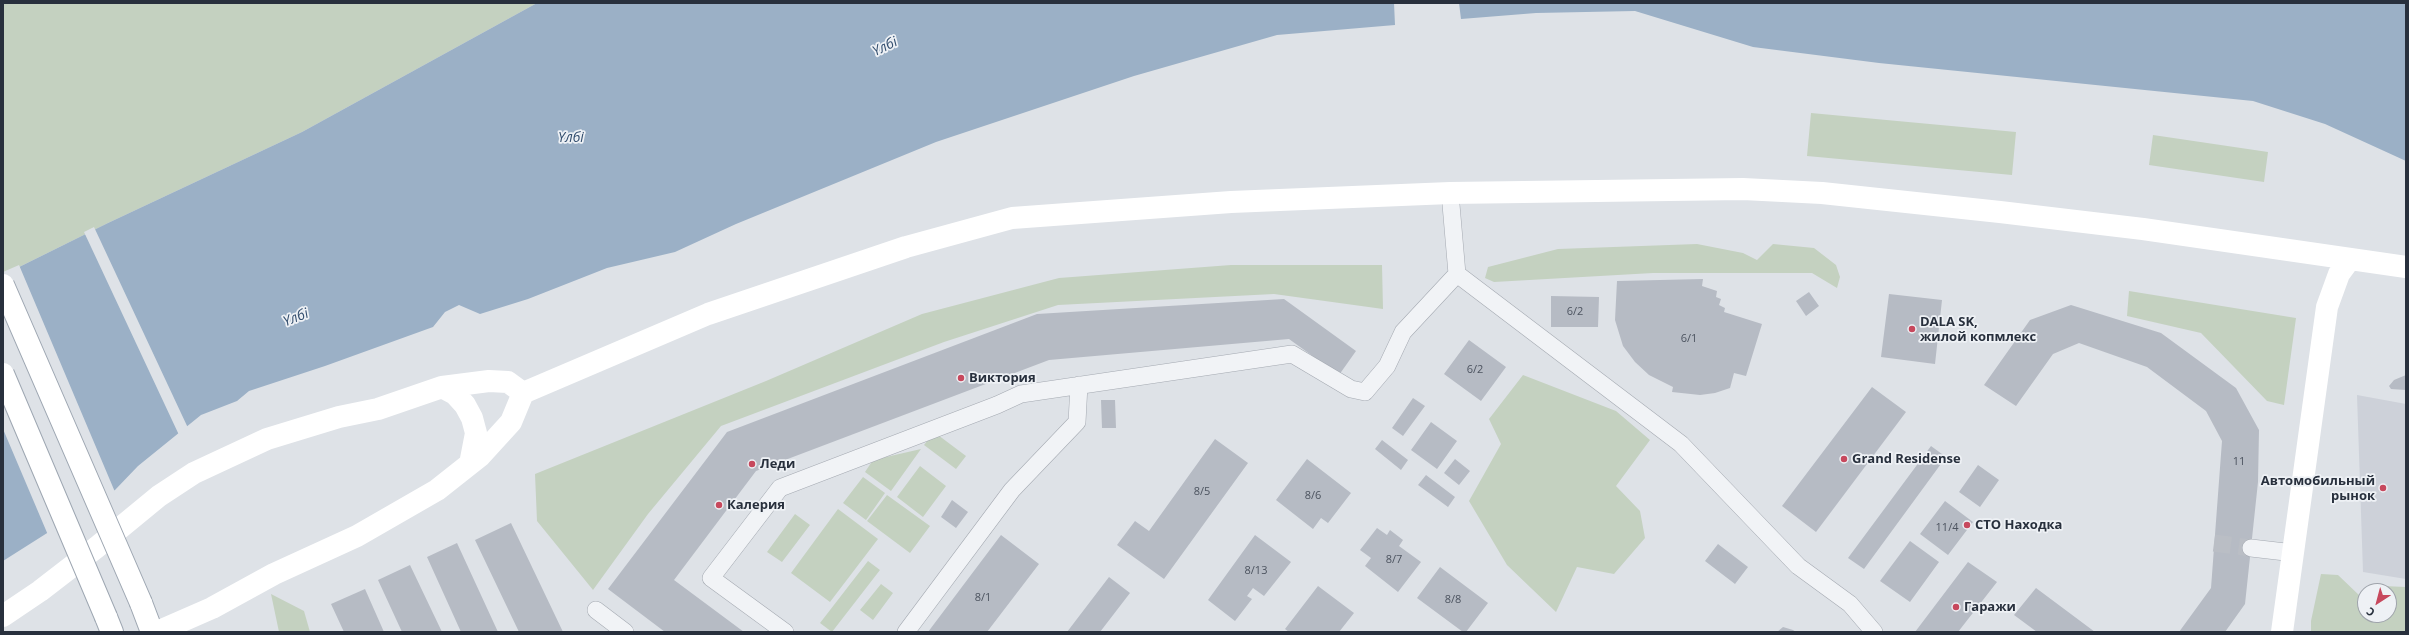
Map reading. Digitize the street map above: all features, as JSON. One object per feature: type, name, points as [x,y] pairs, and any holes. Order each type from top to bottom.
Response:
[{"type":"main road","points":[[157,632],[212,608],[274,574],[357,536],[437,490],[470,464],[511,422],[523,393],[708,314],[906,247],[1012,218],[1231,202],[1450,193],[1743,189],[1822,193],[2143,229],[2406,267]]},
{"type":"main road","points":[[2282,632],[2327,307],[2339,274],[2350,259]]},
{"type":"main road","points":[[3,285],[141,603],[152,632]]},
{"type":"main road","points":[[3,374],[109,624]]},
{"type":"main road","points":[[3,616],[40,591],[158,496],[194,473],[267,439],[339,417],[378,409],[442,387],[489,381],[508,382],[523,393]]},
{"type":"main road","points":[[442,387],[455,394],[465,405],[472,418],[476,433],[470,464]]},
{"type":"street","points":[[1450,193],[1457,274],[1681,444],[1798,566],[1850,604],[1874,632]]},
{"type":"street","points":[[785,632],[711,578],[780,488],[997,406],[1021,394],[1292,354],[1351,389],[1365,392],[1387,366],[1403,332],[1457,274]]},
{"type":"street","points":[[906,632],[1012,490],[1077,422],[1079,385]]},
{"type":"street","points":[[2251,548],[2294,553]]},
{"type":"street","points":[[596,610],[625,632]]},
{"type":"shaded area","name":"Автомобильный рынок","points":[[2357,395],[2406,404],[2406,579],[2363,572]]},
{"type":"green space","points":[[3,3],[537,3],[302,132],[108,223],[3,275]]},
{"type":"green space","points":[[1811,113],[2016,132],[2012,175],[1807,156]]},
{"type":"green space","points":[[2153,135],[2268,152],[2264,182],[2149,165]]},
{"type":"green space","points":[[1697,244],[1743,253],[1757,260],[1773,244],[1814,248],[1836,265],[1840,277],[1837,288],[1812,273],[1653,273],[1494,282],[1485,278],[1488,267],[1558,249]]},
{"type":"green space","points":[[1231,265],[1382,265],[1383,309],[1274,294],[1058,305],[944,342],[721,426],[648,514],[593,590],[537,521],[535,474],[766,381],[922,314],[1059,278]]},
{"type":"green space","points":[[2129,291],[2296,318],[2284,405],[2267,401],[2201,333],[2127,316]]},
{"type":"green space","points":[[1523,375],[1616,411],[1650,440],[1616,486],[1640,511],[1645,538],[1614,574],[1577,567],[1556,612],[1507,565],[1469,501],[1501,444],[1489,419]]},
{"type":"green space","points":[[934,432],[966,456],[956,469],[924,445]]},
{"type":"green space","points":[[921,449],[891,491],[865,472],[873,460]]},
{"type":"green space","points":[[920,466],[946,486],[923,517],[897,497]]},
{"type":"green space","points":[[863,477],[885,493],[866,520],[843,503]]},
{"type":"green space","points":[[887,495],[930,526],[910,553],[867,521]]},
{"type":"green space","points":[[838,509],[878,539],[830,602],[791,573]]},
{"type":"green space","points":[[795,514],[810,525],[782,562],[767,552]]},
{"type":"green space","points":[[868,561],[880,570],[832,632],[820,623]]},
{"type":"green space","points":[[2321,574],[2338,575],[2357,593],[2357,623],[2397,623],[2397,587],[2406,587],[2406,632],[2311,632],[2311,621]]},
{"type":"green space","points":[[881,584],[893,593],[873,620],[860,610]]},
{"type":"green space","points":[[271,594],[304,611],[310,632],[279,632]]},
{"type":"water","name":"Үлбі","points":[[537,3],[1394,3],[1395,25],[1277,35],[1134,76],[936,142],[736,224],[675,252],[607,268],[528,299],[480,314],[459,305],[445,312],[433,327],[325,366],[249,391],[237,401],[201,415],[138,466],[115,490],[3,561],[3,275],[108,223],[302,132]]},
{"type":"water","points":[[1459,3],[2406,3],[2406,161],[2325,124],[2253,101],[1879,63],[1753,47],[1635,11],[1536,13],[1461,19]]},
{"type":"pier","points":[[94,227],[188,428],[179,435],[84,232]]},
{"type":"pier","points":[[19,265],[115,492],[48,535],[3,429],[3,272]]},
{"type":"building","points":[[1703,279],[1702,286],[1717,291],[1716,297],[1721,299],[1719,305],[1725,308],[1724,312],[1762,324],[1746,376],[1734,373],[1730,388],[1715,393],[1700,395],[1672,392],[1673,387],[1649,375],[1635,362],[1623,346],[1615,320],[1617,281]]},
{"type":"building","points":[[1809,292],[1819,306],[1806,316],[1796,301]]},
{"type":"building","name":"DALA SK, жилой копмлекс","points":[[1889,294],[1942,300],[1935,364],[1881,357]]},
{"type":"building","points":[[1551,296],[1599,297],[1598,327],[1551,327]]},
{"type":"building","points":[[1284,299],[1356,351],[1339,375],[1289,339],[1049,360],[756,471],[674,580],[744,632],[665,632],[608,589],[727,432],[1037,314]]},
{"type":"building","points":[[2071,305],[2161,333],[2236,388],[2259,430],[2258,482],[2245,604],[2225,632],[2179,632],[2211,588],[2222,441],[2206,411],[2147,367],[2079,343],[2053,354],[2016,406],[1984,385],[2030,320]]},
{"type":"building","points":[[1469,340],[1506,367],[1481,401],[1444,374]]},
{"type":"building","points":[[2406,375],[2406,390],[2391,389],[2389,386],[2394,380]]},
{"type":"building","name":"Grand Residense","points":[[1872,387],[1906,412],[1816,532],[1782,506]]},
{"type":"building","points":[[1413,398],[1425,406],[1403,436],[1392,428]]},
{"type":"building","points":[[1101,400],[1115,400],[1116,428],[1102,428]]},
{"type":"building","points":[[1431,422],[1457,441],[1437,469],[1411,450]]},
{"type":"building","points":[[1215,439],[1248,463],[1164,579],[1117,545],[1135,521],[1149,531]]},
{"type":"building","points":[[1382,440],[1408,460],[1401,470],[1375,449]]},
{"type":"building","points":[[1931,446],[1946,457],[1864,569],[1848,558]]},
{"type":"building","points":[[1307,459],[1351,493],[1328,523],[1321,518],[1313,529],[1276,500]]},
{"type":"building","points":[[1455,459],[1470,471],[1459,485],[1444,473]]},
{"type":"building","points":[[1978,465],[1999,480],[1980,507],[1959,492]]},
{"type":"building","points":[[1426,475],[1455,497],[1448,507],[1418,485]]},
{"type":"building","points":[[952,500],[968,512],[956,528],[941,517]]},
{"type":"building","points":[[1945,501],[1973,522],[1948,555],[1920,534]]},
{"type":"building","points":[[511,523],[563,632],[519,632],[475,540]]},
{"type":"building","points":[[1377,528],[1387,535],[1390,530],[1403,540],[1399,546],[1421,562],[1398,592],[1365,566],[1371,558],[1360,550]]},
{"type":"building","points":[[1001,535],[1039,564],[987,632],[928,632]]},
{"type":"building","points":[[1255,535],[1291,562],[1264,596],[1253,588],[1247,596],[1252,599],[1235,621],[1208,600]]},
{"type":"building","points":[[1910,541],[1939,562],[1910,602],[1880,581]]},
{"type":"building","points":[[457,543],[498,632],[461,632],[427,557]]},
{"type":"building","points":[[1718,544],[1748,567],[1735,584],[1705,561]]},
{"type":"building","name":"Гаражи","points":[[1968,562],[1997,582],[1958,632],[1915,632]]},
{"type":"building","points":[[410,565],[442,632],[402,632],[378,580]]},
{"type":"building","points":[[1440,567],[1488,603],[1466,632],[1463,632],[1417,598]]},
{"type":"building","points":[[1109,577],[1130,593],[1100,632],[1067,632]]},
{"type":"building","points":[[1318,586],[1354,613],[1339,632],[1289,632],[1285,629]]},
{"type":"building","points":[[2036,588],[2095,632],[2037,632],[2014,615]]},
{"type":"building","points":[[365,589],[384,632],[344,632],[331,604]]},
{"type":"building","points":[[1783,627],[1793,630],[1796,632],[1777,632]]},
{"type":"tunnel","points":[[2214,543],[2251,548]]},
{"type":"place","name":"DALA SK, жилой копмлекс","points":[[1912,329]]},
{"type":"place","name":"Виктория","points":[[961,378]]},
{"type":"place","name":"Grand Residense","points":[[1844,459]]},
{"type":"place","name":"Леди","points":[[752,464]]},
{"type":"place","name":"Автомобильный рынок","points":[[2383,488]]},
{"type":"place","name":"Калерия","points":[[719,505]]},
{"type":"place","name":"СТО Находка","points":[[1967,525]]},
{"type":"place","name":"Гаражи","points":[[1956,607]]}]
